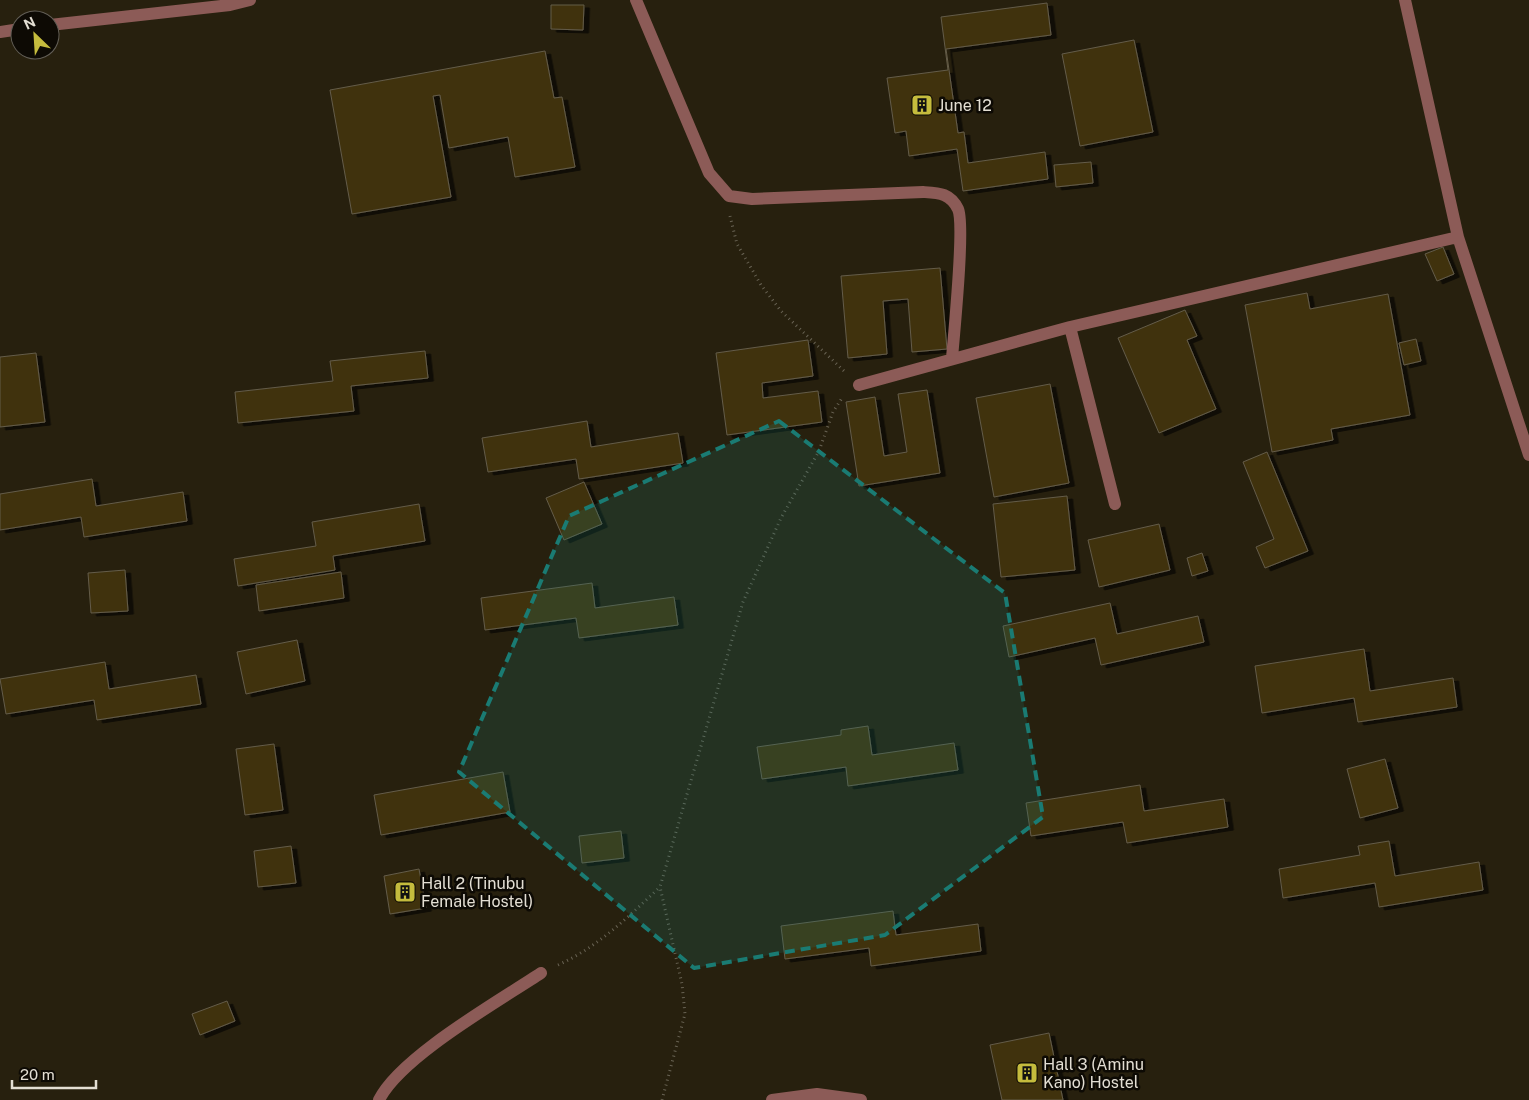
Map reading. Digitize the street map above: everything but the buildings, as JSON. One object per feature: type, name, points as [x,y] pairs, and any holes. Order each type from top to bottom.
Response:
[{"type":"street","points":[[60,24],[230,5],[250,0]]},
{"type":"street","points":[[636,0],[709,173],[729,196],[752,199],[866,193],[943,193],[953,201],[959,211],[960,240],[952,358]]},
{"type":"street","points":[[1405,0],[1458,237],[1529,455]]},
{"type":"street","points":[[859,385],[1070,327],[1458,237]]},
{"type":"street","points":[[1070,327],[1115,504]]},
{"type":"street","points":[[379,1100],[402,1070],[453,1032],[541,973]]},
{"type":"street","points":[[772,1100],[817,1094],[861,1100]]},
{"type":"path","points":[[662,1100],[684,1014],[682,984],[660,887],[743,602],[781,518],[819,451],[833,412],[844,395],[859,385],[781,311],[761,284],[737,244],[730,216],[729,196]]},
{"type":"path","points":[[541,973],[582,954],[618,926],[660,887]]},
{"type":"highlighted area","points":[[779,421],[1005,593],[1043,817],[885,935],[694,968],[459,772],[569,516]]},
{"type":"place","name":"June 12","points":[[922,105]]},
{"type":"place","name":"Hall 2 (Tinubu Female Hostel)","points":[[405,892]]},
{"type":"place","name":"Hall 3 (Aminu Kano) Hostel","points":[[1027,1073]]}]
